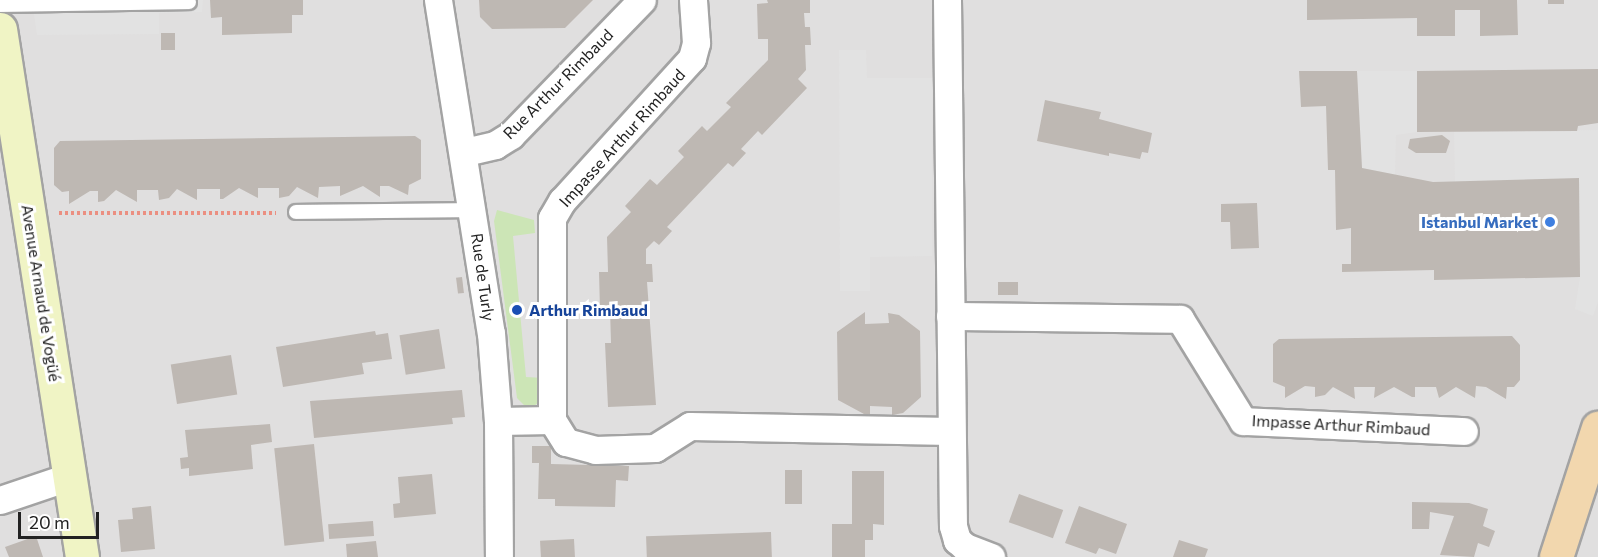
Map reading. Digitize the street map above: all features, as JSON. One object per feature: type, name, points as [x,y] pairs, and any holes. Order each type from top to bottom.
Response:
[{"type":"main road","points":[[1556,557],[1598,428]]},
{"type":"street","name":"Rue de Turly","points":[[438,0],[465,152],[491,333],[498,421],[499,557]]},
{"type":"street","name":"Rue Arthur Rimbaud","points":[[465,152],[495,145],[511,135],[642,0]]},
{"type":"street","name":"Impasse Arthur Rimbaud","points":[[552,420],[552,218],[562,201],[692,58],[696,43],[693,0]]},
{"type":"street","points":[[947,0],[950,431],[957,540],[991,557]]},
{"type":"street","name":"Avenue Arnaud de Vogüé","points":[[0,29],[82,557]]},
{"type":"street","name":"Impasse Arthur Rimbaud","points":[[950,316],[1180,319],[1244,421],[1464,431]]},
{"type":"street","points":[[498,421],[552,420],[566,442],[595,450],[655,448],[690,426],[950,431]]},
{"type":"street","points":[[0,500],[68,477]]},
{"type":"lane","points":[[0,5],[61,2],[189,3]]},
{"type":"lane","points":[[296,213],[473,210]]},
{"type":"path","points":[[28,213],[296,213]]},
{"type":"shaded area","points":[[0,0],[1598,0],[1598,557],[0,557]]},
{"type":"shaded area","points":[[32,0],[203,0],[202,12],[159,13],[159,34],[37,35]]},
{"type":"shaded area","points":[[839,50],[866,50],[867,78],[932,78],[932,256],[870,257],[870,291],[840,291]]},
{"type":"shaded area","points":[[1357,71],[1417,71],[1417,132],[1396,135],[1395,175],[1362,168]]},
{"type":"shaded area","points":[[1598,130],[1598,302],[1593,316],[1575,309],[1580,277],[1579,179],[1455,182],[1454,132]]},
{"type":"green space","points":[[497,210],[534,220],[535,233],[513,236],[526,377],[544,378],[539,402],[534,406],[524,405],[517,398],[494,221]]},
{"type":"building","points":[[210,0],[303,0],[303,15],[292,15],[292,33],[222,35],[222,17],[211,18]]},
{"type":"building","points":[[479,0],[593,0],[565,28],[492,29],[480,17]]},
{"type":"building","points":[[767,0],[810,0],[810,13],[804,13],[805,27],[810,27],[811,45],[805,45],[806,70],[798,79],[807,88],[762,135],[758,131],[741,149],[746,153],[733,167],[728,163],[667,227],[672,231],[659,245],[654,241],[646,249],[646,264],[652,264],[653,282],[647,282],[656,405],[608,407],[605,343],[611,343],[610,309],[600,310],[599,272],[608,272],[607,237],[631,212],[625,206],[650,179],[657,185],[684,157],[678,151],[702,126],[707,131],[731,107],[726,103],[768,60],[768,39],[758,39],[757,4],[768,3]]},
{"type":"building","points":[[1307,0],[1517,0],[1518,35],[1480,36],[1480,10],[1455,10],[1455,36],[1417,36],[1417,18],[1307,20]]},
{"type":"building","points":[[1548,0],[1564,0],[1564,4],[1548,4]]},
{"type":"building","points":[[161,33],[175,33],[175,50],[161,50]]},
{"type":"building","points":[[1598,69],[1598,123],[1578,126],[1577,131],[1417,132],[1417,71]]},
{"type":"building","points":[[1299,71],[1357,71],[1362,168],[1433,182],[1579,178],[1580,277],[1434,280],[1434,270],[1342,272],[1342,264],[1351,264],[1351,228],[1336,230],[1335,170],[1328,170],[1326,106],[1301,107]]},
{"type":"building","points":[[1045,100],[1101,112],[1099,119],[1152,133],[1148,153],[1142,152],[1140,159],[1109,153],[1109,156],[1037,141]]},
{"type":"building","points":[[1442,135],[1450,141],[1446,153],[1416,153],[1408,148],[1410,139]]},
{"type":"building","points":[[415,136],[421,140],[421,179],[409,185],[408,195],[389,186],[380,186],[380,197],[363,186],[340,196],[340,186],[319,187],[318,198],[297,187],[289,196],[279,198],[279,188],[258,188],[258,198],[239,188],[223,199],[220,199],[220,189],[197,189],[197,200],[177,189],[169,198],[159,200],[158,190],[137,190],[137,202],[116,190],[104,201],[98,202],[98,191],[90,191],[69,204],[69,191],[62,192],[54,185],[54,148],[60,141]]},
{"type":"building","points":[[1257,203],[1259,248],[1231,249],[1230,222],[1221,222],[1221,204]]},
{"type":"building","points":[[462,277],[464,293],[458,294],[456,278]]},
{"type":"building","points":[[998,282],[1018,282],[1018,295],[998,295]]},
{"type":"building","points":[[865,312],[865,324],[889,323],[888,313],[899,315],[920,331],[921,397],[903,413],[892,415],[892,407],[870,406],[870,415],[864,414],[838,400],[837,332]]},
{"type":"building","points":[[439,329],[445,369],[406,375],[399,335]]},
{"type":"building","points":[[375,331],[376,335],[388,333],[392,359],[362,363],[364,374],[283,387],[276,347]]},
{"type":"building","points":[[1512,336],[1520,345],[1520,380],[1514,387],[1507,387],[1506,399],[1486,387],[1476,386],[1475,398],[1456,387],[1439,398],[1436,387],[1415,387],[1415,397],[1412,397],[1394,387],[1374,398],[1375,387],[1354,387],[1355,399],[1333,387],[1325,395],[1315,397],[1315,387],[1305,386],[1285,398],[1285,387],[1273,382],[1273,344],[1279,339]]},
{"type":"building","points":[[231,355],[237,395],[177,404],[171,365]]},
{"type":"building","points":[[462,390],[465,417],[452,418],[453,424],[314,438],[310,401]]},
{"type":"building","points":[[270,424],[272,442],[251,445],[253,469],[189,476],[189,468],[181,469],[180,458],[188,457],[185,430]]},
{"type":"building","points":[[314,444],[324,541],[284,546],[274,448]]},
{"type":"building","points":[[532,446],[551,446],[551,464],[629,466],[628,481],[616,480],[615,507],[555,506],[555,499],[538,499],[539,463],[532,463]]},
{"type":"building","points":[[785,470],[802,470],[802,504],[785,504]]},
{"type":"building","points":[[852,471],[884,471],[884,525],[873,524],[873,540],[865,540],[865,557],[832,557],[832,524],[852,524]]},
{"type":"building","points":[[432,474],[436,514],[394,518],[393,504],[400,503],[398,477]]},
{"type":"building","points":[[1019,494],[1063,510],[1053,538],[1009,522]]},
{"type":"building","points":[[1412,502],[1469,503],[1488,509],[1483,526],[1495,531],[1489,547],[1478,543],[1474,557],[1440,555],[1454,516],[1430,512],[1429,529],[1412,529]]},
{"type":"building","points":[[151,506],[155,549],[121,552],[118,520],[133,519],[132,508]]},
{"type":"building","points":[[1079,506],[1127,524],[1116,554],[1099,548],[1096,554],[1065,543]]},
{"type":"building","points":[[373,521],[374,536],[329,539],[328,524]]},
{"type":"building","points":[[771,532],[772,557],[647,557],[646,536]]},
{"type":"building","points":[[36,536],[43,557],[9,557],[5,547]]},
{"type":"building","points":[[574,539],[575,557],[541,557],[540,541]]},
{"type":"building","points":[[1179,540],[1208,549],[1205,557],[1173,557]]},
{"type":"building","points":[[376,541],[378,557],[347,557],[346,544]]},
{"type":"place","name":"Istanbul Market","points":[[1550,222]]},
{"type":"place","name":"Arthur Rimbaud","points":[[517,310]]}]
